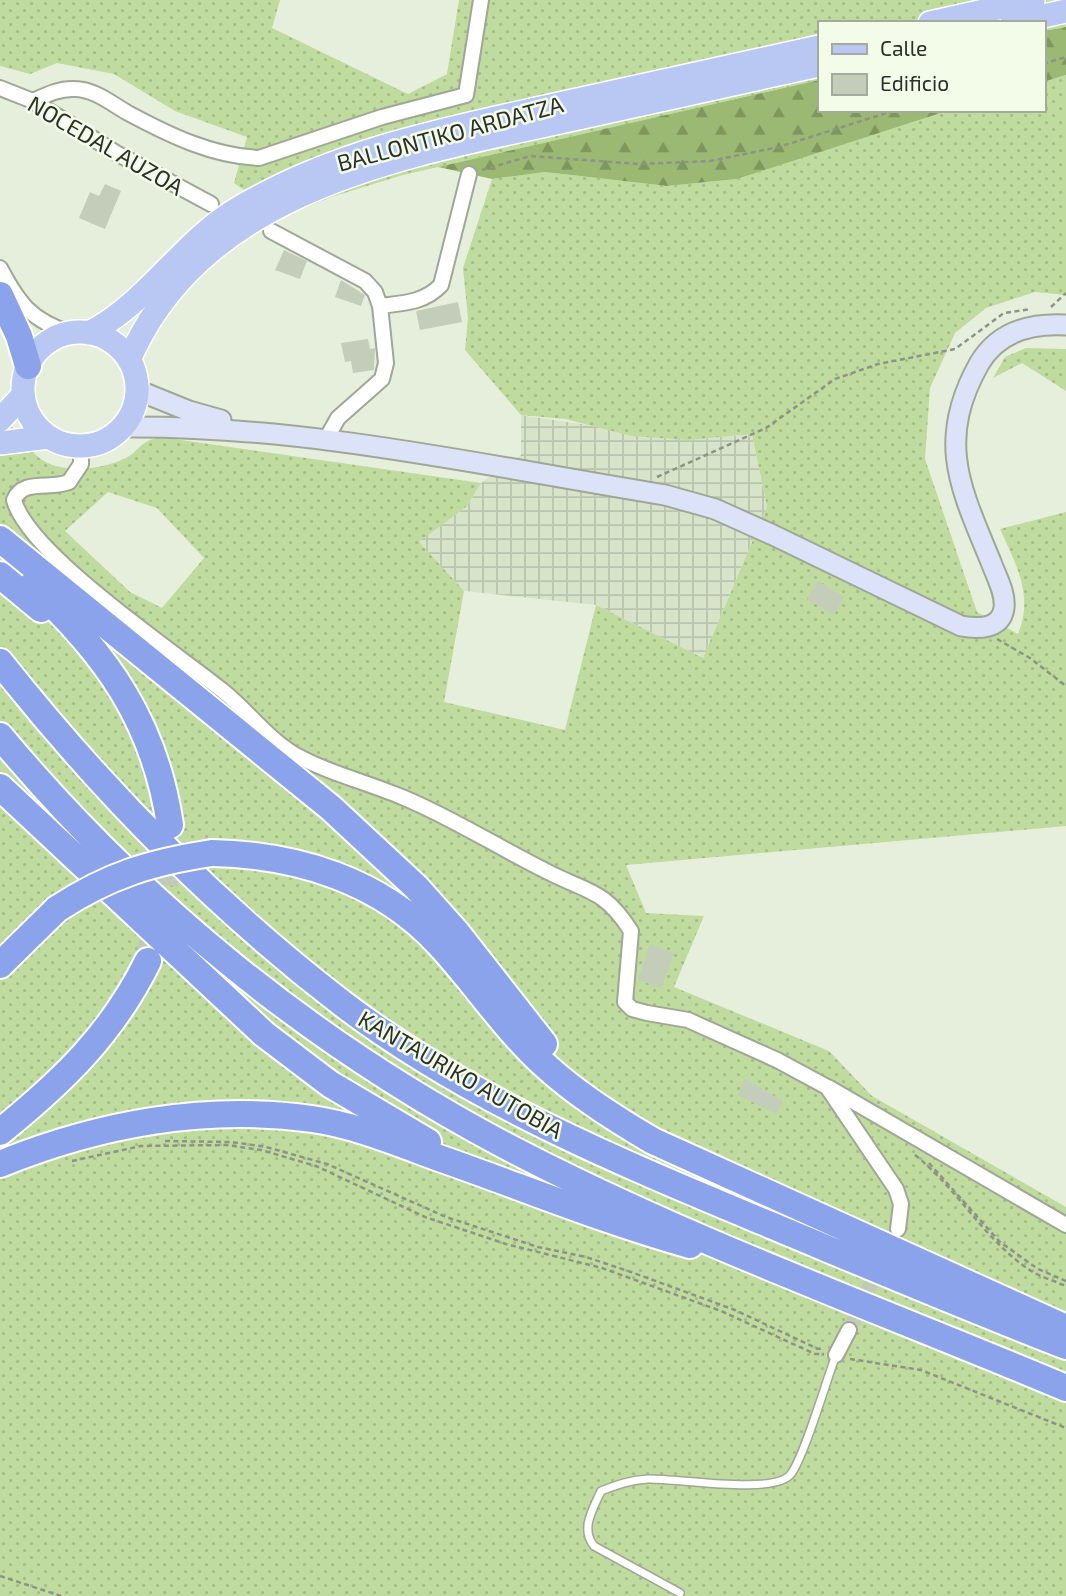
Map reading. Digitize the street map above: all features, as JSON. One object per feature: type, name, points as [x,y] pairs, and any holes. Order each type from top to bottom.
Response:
[{"type":"highway","points":[[0,295],[19,336],[28,366]]},
{"type":"highway","points":[[0,539],[331,808],[416,887],[457,933],[546,1046],[599,1106]]},
{"type":"highway","points":[[0,555],[50,601],[132,702],[149,740],[160,775],[170,825]]},
{"type":"highway","points":[[0,575],[94,653]]},
{"type":"highway","name":"KANTAURIKO AUTOBIA","points":[[0,662],[72,751],[149,832],[343,1004],[468,1083],[570,1138],[699,1196],[1066,1346]]},
{"type":"highway","points":[[0,691],[56,758],[139,845],[256,946],[343,1004]]},
{"type":"highway","name":"KANTAURIKO AUTOBIA","points":[[0,736],[40,784],[120,868],[227,960],[308,1024],[379,1071],[506,1146],[792,1275],[1066,1388]]},
{"type":"highway","points":[[0,787],[264,1034],[330,1084],[485,1174]]},
{"type":"highway","points":[[0,965],[57,909],[119,874],[161,861],[212,853],[249,854],[293,861],[334,874],[367,889],[406,914],[438,943],[505,1024],[548,1069],[653,1141],[1066,1328]]},
{"type":"highway","points":[[0,1132],[51,1089],[98,1040],[128,1000],[148,961]]},
{"type":"highway","points":[[0,1164],[43,1147],[100,1130],[154,1120],[212,1115],[277,1115],[346,1127],[644,1232],[792,1275]]},
{"type":"main road","points":[[939,21],[1033,0]]},
{"type":"main road","points":[[1021,21],[1066,11]]},
{"type":"main road","name":"BALLONTIKO ARDATZA","points":[[80,333],[124,312],[191,246],[236,209],[342,159],[475,122],[818,47]]},
{"type":"main road","name":"BALLONTIKO ARDATZA","points":[[129,360],[144,326],[160,302],[203,259],[246,224],[309,191],[386,163],[468,142],[818,65]]},
{"type":"main road","points":[[80,333],[112,343],[129,360],[137,390],[131,416],[123,427],[104,441],[81,446],[64,444],[48,437],[27,411],[23,395],[28,366],[38,351],[53,340],[80,333]]},
{"type":"main road","points":[[0,420],[23,395]]},
{"type":"main road","points":[[0,443],[48,437]]},
{"type":"street","points":[[33,101],[52,92],[76,89],[100,96],[201,148],[238,157],[259,158],[382,117],[466,95],[481,0]]},
{"type":"street","name":"NOCEDAL AUZOA","points":[[0,88],[33,101],[116,153],[211,204]]},
{"type":"street","points":[[380,306],[416,302],[432,296],[441,285],[469,174]]},
{"type":"street","points":[[271,231],[365,281],[380,306],[386,363],[382,379],[338,418],[325,441]]},
{"type":"street","points":[[0,268],[27,312],[49,326],[80,333]]},
{"type":"street","points":[[123,427],[188,426],[270,433],[633,490],[715,509],[961,626],[984,628],[995,623],[1004,609],[1002,590],[964,498],[955,460],[961,401],[984,356],[1002,339],[1024,327],[1066,326]]},
{"type":"street","points":[[137,390],[190,411],[270,433]]},
{"type":"street","points":[[81,446],[81,464],[69,482],[26,487],[14,500],[28,527],[95,593],[225,692],[291,753],[328,770],[402,797],[472,830],[548,872],[605,897],[632,931],[625,1002],[632,1009],[688,1020],[777,1060],[1066,1225]]},
{"type":"street","points":[[827,1087],[896,1189],[901,1204],[898,1229]]},
{"type":"street","points":[[832,1350],[849,1330]]},
{"type":"lane","points":[[680,1592],[594,1546],[589,1539],[587,1525],[601,1491],[628,1480],[650,1479],[739,1485],[778,1483],[791,1475],[800,1456],[832,1350]]},
{"type":"path","points":[[1045,63],[1066,57]]},
{"type":"path","points":[[469,174],[530,156],[639,164],[709,161],[779,147],[890,112]]},
{"type":"path","points":[[1044,308],[1055,306],[1066,293]]},
{"type":"path","points":[[633,490],[671,469],[766,428],[835,379],[878,364],[955,349],[1004,313],[1036,309]]},
{"type":"path","points":[[984,628],[1066,686]]},
{"type":"path","points":[[70,1158],[147,1142],[190,1140],[266,1147],[327,1164],[404,1201],[490,1233],[631,1272],[735,1310],[818,1349],[920,1370],[1066,1427]]},
{"type":"path","points":[[64,1164],[141,1146],[226,1145],[261,1150],[316,1166],[425,1217],[506,1244],[602,1268],[721,1311],[815,1354],[832,1350]]},
{"type":"path","points":[[1066,1281],[1038,1269],[1000,1242],[953,1188],[914,1152],[932,1168],[1006,1252],[1033,1272],[1066,1286]]},
{"type":"path","points":[[0,1576],[61,1596]]},
{"type":"shaded area","points":[[521,415],[688,440],[752,434],[767,507],[703,658],[596,605],[464,591],[418,542],[467,506],[481,483],[521,455]]},
{"type":"green space","points":[[0,0],[280,0],[272,28],[408,94],[447,74],[459,0],[1066,0],[1066,27],[1045,31],[1045,21],[818,21],[818,80],[403,175],[331,197],[284,217],[234,183],[247,137],[175,111],[114,74],[57,63],[30,74],[0,66]]},
{"type":"green space","points":[[1066,27],[1066,75],[1045,81],[1045,31]]},
{"type":"green space","points":[[1066,75],[1066,295],[1035,292],[986,308],[955,333],[930,388],[925,459],[977,612],[1018,634],[1024,593],[1017,568],[1000,529],[1066,512],[1066,826],[626,865],[646,913],[704,916],[674,987],[829,1051],[872,1096],[1066,1207],[1066,1596],[0,1596],[0,412],[39,457],[63,468],[84,469],[115,462],[129,456],[143,444],[160,437],[481,483],[467,506],[419,542],[464,591],[444,702],[565,730],[596,605],[703,658],[767,507],[752,434],[688,440],[632,436],[565,419],[521,415],[465,350],[468,318],[463,268],[492,179],[545,172],[667,186],[737,179],[944,112],[1045,112],[1045,81]],"holes":[[[108,492],[157,508],[204,558],[162,608],[130,592],[65,531]]]},
{"type":"green space","points":[[818,80],[818,112],[944,112],[737,179],[667,186],[545,172],[492,179],[438,167]]},
{"type":"green space","points":[[1026,348],[1066,349],[1066,391],[1022,363],[993,378],[1005,357]]},
{"type":"building","points":[[105,184],[121,191],[105,229],[79,218],[90,192],[99,196]]},
{"type":"building","points":[[284,250],[307,261],[300,279],[275,270]]},
{"type":"building","points":[[341,280],[365,295],[361,306],[335,297]]},
{"type":"building","points":[[458,302],[462,322],[420,330],[416,311]]},
{"type":"building","points":[[368,339],[370,349],[375,348],[374,370],[353,373],[351,361],[345,362],[341,343]]},
{"type":"building","points":[[818,581],[844,597],[834,615],[807,599]]},
{"type":"building","points":[[650,944],[674,953],[661,988],[638,980]]},
{"type":"building","points":[[745,1079],[783,1101],[776,1114],[738,1095]]},
{"type":"tunnel","points":[[148,961],[164,898],[169,842]]},
{"type":"tunnel","points":[[849,1330],[898,1229]]}]
